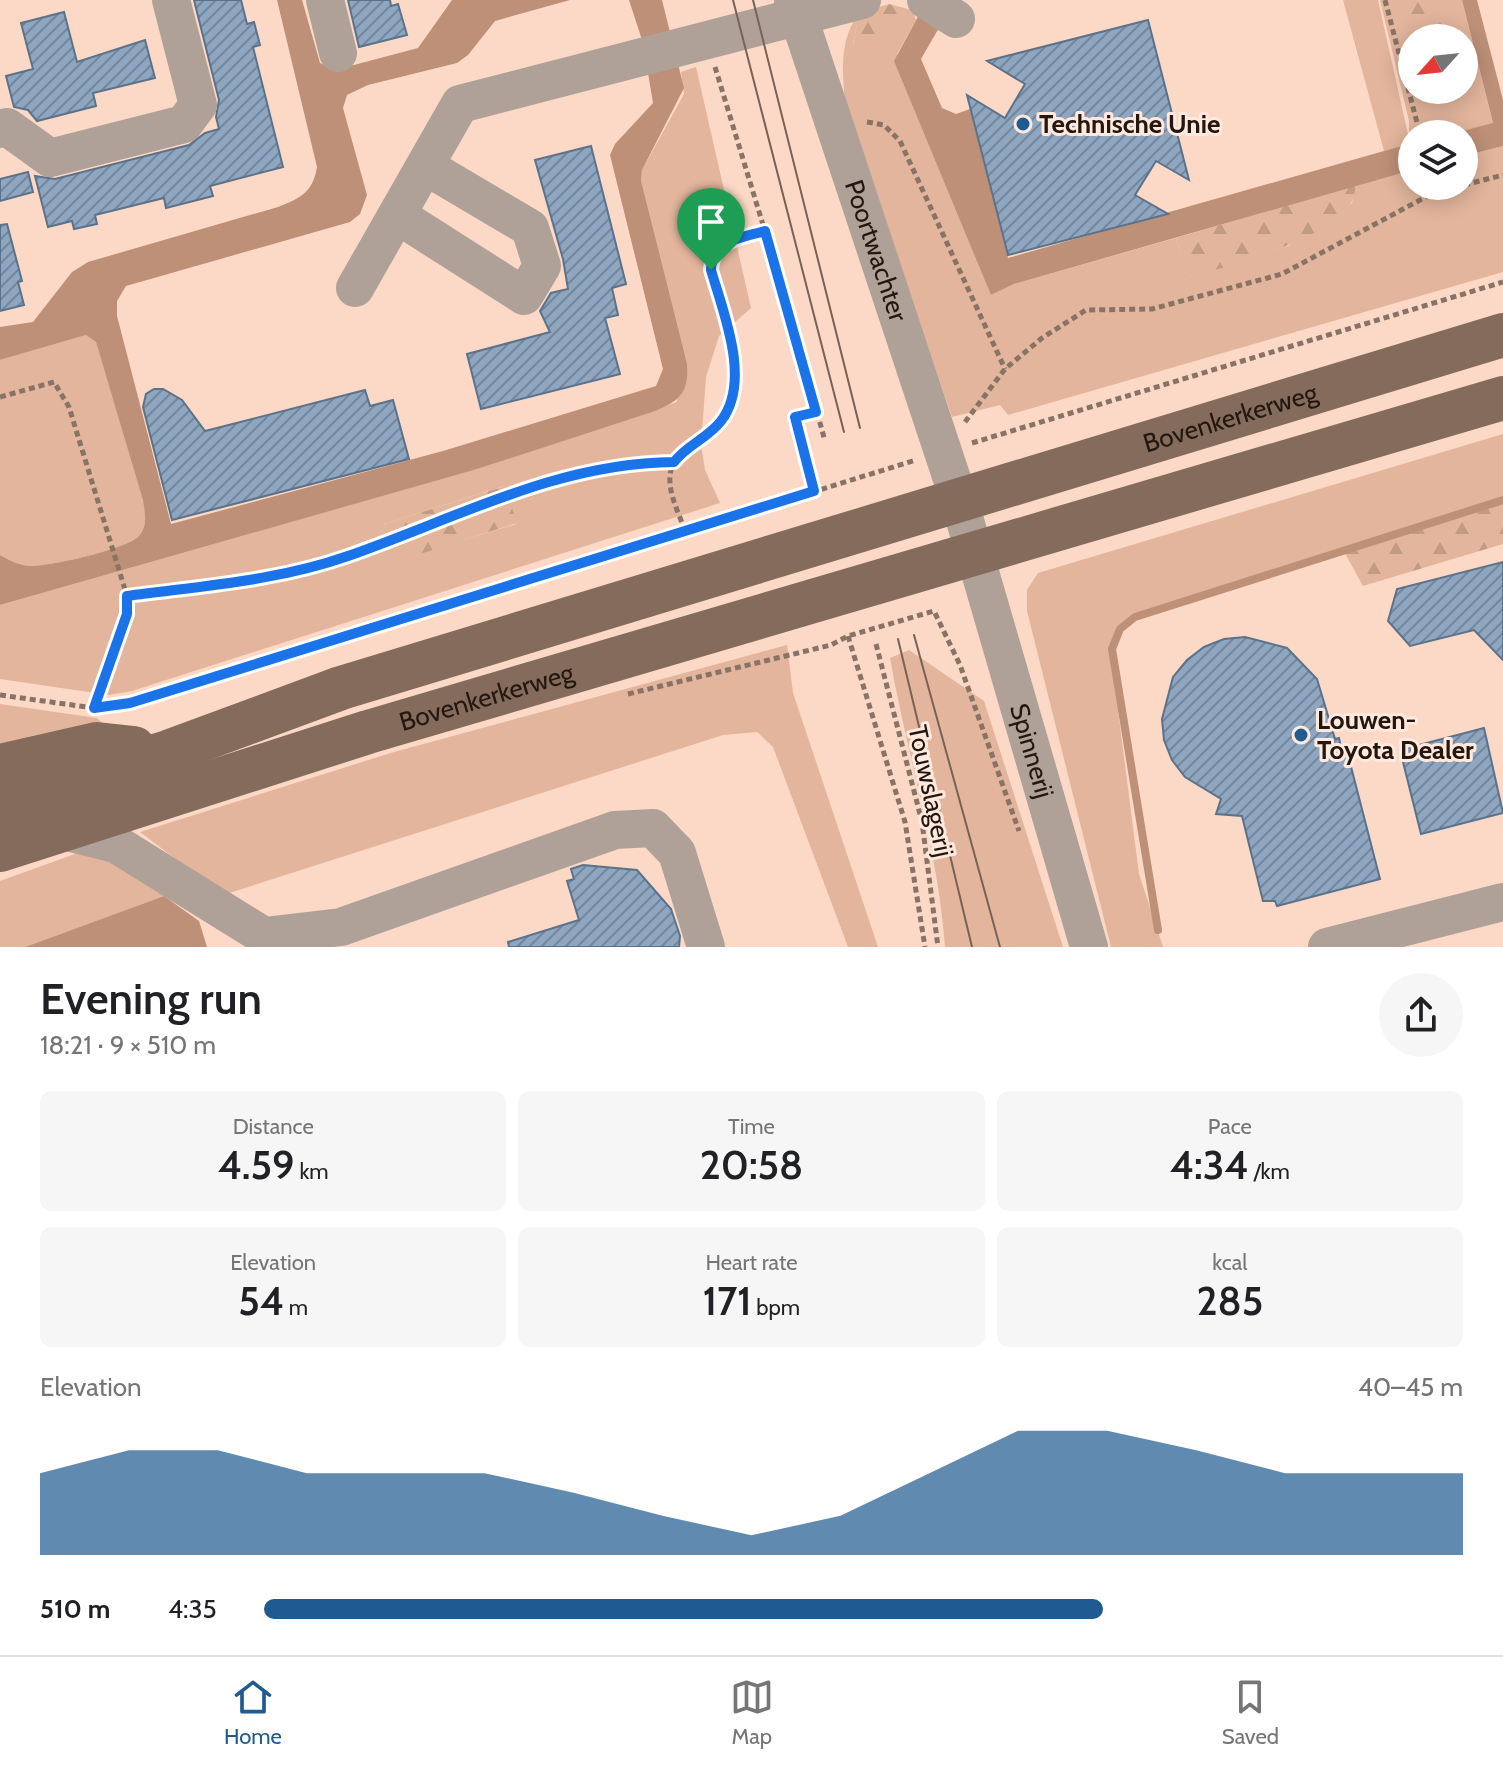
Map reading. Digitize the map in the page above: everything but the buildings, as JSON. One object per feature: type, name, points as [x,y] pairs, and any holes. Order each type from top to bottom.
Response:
[{"type":"main road","name":"Bovenkerkerweg","points":[[0,805],[168,752],[341,688],[1503,335]]},
{"type":"main road","name":"Bovenkerkerweg","points":[[0,850],[368,732],[1503,398]]},
{"type":"main road","points":[[0,766],[97,744],[168,752]]},
{"type":"street","points":[[0,129],[7,127],[50,158],[184,124],[198,105],[171,0]]},
{"type":"street","points":[[325,0],[338,53]]},
{"type":"street","points":[[355,288],[460,104],[698,41],[795,8],[862,0]]},
{"type":"street","name":"Poortwachter","points":[[795,8],[959,500]]},
{"type":"street","points":[[397,215],[524,296],[542,266],[530,228],[425,166]]},
{"type":"street","points":[[959,500],[975,555]]},
{"type":"street","name":"Spinnerij","points":[[975,555],[1089,947]]},
{"type":"street","points":[[59,830],[116,844],[264,936],[341,927],[615,830],[653,828],[677,853],[706,947]]},
{"type":"street","points":[[1327,947],[1503,902]]},
{"type":"path","points":[[1385,0],[1417,120]]},
{"type":"path","points":[[698,41],[765,231],[825,441]]},
{"type":"path","points":[[829,115],[884,125],[900,141],[1005,369]]},
{"type":"path","points":[[1478,181],[1503,175]]},
{"type":"path","points":[[943,451],[1005,369],[1042,338],[1086,310],[1152,309],[1282,274],[1414,200]]},
{"type":"path","points":[[685,531],[670,486],[674,462],[683,450],[721,421],[731,403],[735,372],[711,259],[723,244],[765,231]]},
{"type":"path","points":[[0,695],[94,708],[130,703],[943,451],[1503,282]]},
{"type":"path","points":[[0,397],[54,382],[69,407],[127,596],[127,614],[94,708]]},
{"type":"path","points":[[814,491],[795,417],[816,412]]},
{"type":"path","points":[[127,596],[294,572],[346,557],[537,483],[584,471],[674,462]]},
{"type":"path","points":[[925,947],[905,822],[848,636],[934,611],[960,665],[1024,844]]},
{"type":"path","name":"Touwslagerij","points":[[876,644],[922,822],[938,947]]},
{"type":"green space","points":[[1343,0],[1378,0],[1398,90],[1398,104],[1401,104],[1405,120],[1398,120],[1398,147],[1384,151]]},
{"type":"green space","points":[[1380,0],[1462,0],[1468,24],[1398,24],[1398,75]]},
{"type":"green space","points":[[1404,0],[1441,0],[1447,24],[1411,24]]},
{"type":"green space","points":[[889,4],[912,10],[900,36],[853,46],[859,13]]},
{"type":"green space","points":[[912,10],[916,20],[897,54],[991,295],[1014,284],[1176,238],[1190,277],[1288,246],[1352,203],[1356,185],[1398,174],[1398,200],[1478,200],[1478,152],[1503,146],[1503,272],[1008,415],[1000,405],[952,417],[845,107],[845,46],[859,13],[853,45]]},
{"type":"green space","points":[[1478,64],[1493,124],[1478,128],[1478,120],[1409,120],[1405,104],[1478,104]]},
{"type":"green space","points":[[696,67],[751,308],[719,336],[706,377],[701,445],[705,470],[720,503],[132,691],[109,695],[0,679],[0,605],[474,470],[677,402],[641,181],[642,170],[684,94],[681,72]],"holes":[[[504,486],[516,524],[398,560],[384,524]]]},
{"type":"green space","points":[[1356,185],[1352,201],[1339,217],[1300,240],[1190,277],[1185,271],[1176,238]]},
{"type":"green space","points":[[86,335],[96,342],[144,500],[144,528],[132,541],[104,551],[53,564],[22,565],[0,555],[0,360]]},
{"type":"green space","points":[[1503,434],[1503,496],[1154,608],[1124,622],[1113,636],[1114,679],[1139,874],[1163,947],[1111,947],[1027,611],[1027,590],[1038,573]]},
{"type":"green space","points":[[505,486],[517,523],[398,561],[384,524]]},
{"type":"green space","points":[[1503,496],[1503,544],[1363,586],[1342,548]]},
{"type":"green space","points":[[787,645],[793,693],[878,947],[848,947],[773,747],[757,732],[723,735],[223,895],[140,832],[394,752]]},
{"type":"green space","points":[[909,650],[984,701],[1063,947],[945,947],[936,874],[890,658]]},
{"type":"green space","points":[[0,704],[97,718],[111,731],[0,753]]},
{"type":"green space","points":[[97,846],[164,896],[25,947],[0,947],[0,881]]},
{"type":"shaded area","points":[[277,0],[302,0],[320,63],[335,70],[418,48],[452,0],[570,0],[495,21],[468,55],[457,63],[368,85],[347,95],[343,108],[367,195],[360,214],[350,222],[126,286],[117,301],[117,316],[171,524],[443,451],[656,386],[663,369],[610,155],[615,144],[653,103],[643,43],[629,0],[662,0],[684,88],[642,170],[641,181],[687,364],[684,389],[677,399],[655,411],[474,470],[0,605],[0,555],[29,566],[87,556],[132,541],[142,532],[145,519],[143,500],[96,342],[86,335],[0,360],[0,327],[33,322],[72,272],[88,262],[278,207],[299,197],[309,188],[317,167]]},
{"type":"shaded area","points":[[927,0],[955,0],[921,59],[942,108],[956,114],[970,109],[1008,258],[1398,147],[1398,174],[1014,284],[991,295],[894,61]]},
{"type":"shaded area","points":[[1462,0],[1477,0],[1503,100],[1503,146],[1478,152],[1478,127],[1493,123],[1478,63],[1478,24],[1468,24]]},
{"type":"shaded area","points":[[164,896],[199,921],[207,947],[25,947]]},
{"type":"waterway","points":[[1158,930],[1112,649],[1120,629],[1135,617],[1503,500]]},
{"type":"tram line","points":[[733,0],[844,432]]},
{"type":"tram line","points":[[753,0],[860,428]]},
{"type":"tram line","points":[[914,635],[1000,947]]},
{"type":"tram line","points":[[898,639],[972,947]]},
{"type":"place","name":"Technische Unie","points":[[1023,124]]},
{"type":"place","name":"Louwen- Toyota Dealer","points":[[1301,735]]},
{"type":"route","points":[[765,231],[816,412],[795,417],[814,491],[130,703],[94,708],[127,614],[127,596],[294,572],[346,557],[537,483],[584,471],[648,462],[674,462],[683,450],[721,421],[731,403],[735,383],[729,338],[711,270],[711,259],[723,244],[765,231]]}]
